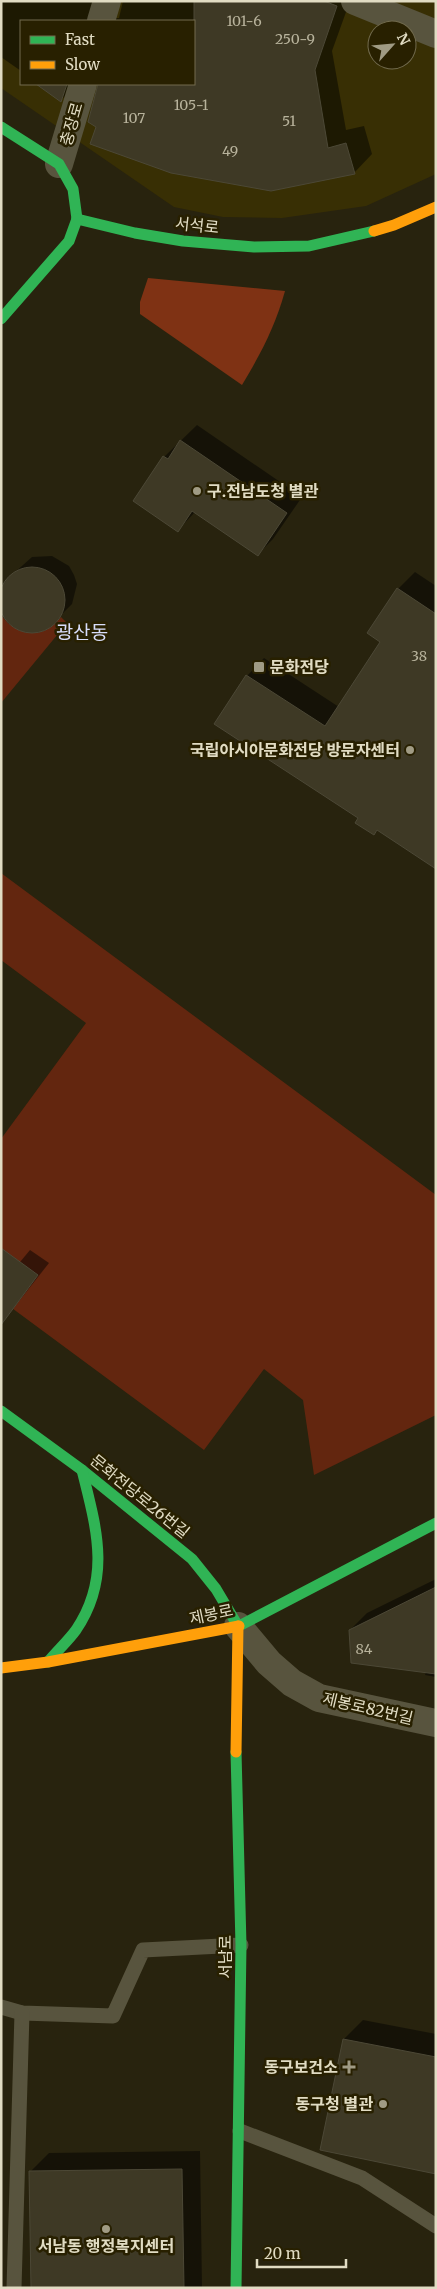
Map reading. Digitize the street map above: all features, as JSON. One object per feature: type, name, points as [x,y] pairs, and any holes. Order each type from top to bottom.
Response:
[{"type":"street","points":[[101,20],[107,1]]},
{"type":"street","points":[[355,1],[436,34]]},
{"type":"street","name":"충장로","points":[[59,164],[83,85]]},
{"type":"street","points":[[1,127],[59,164],[73,189],[77,219],[68,240],[55,259],[1,319]]},
{"type":"street","name":"서석로","points":[[77,219],[135,234],[183,241],[254,247],[308,246],[350,238],[394,225],[436,207]]},
{"type":"street","name":"문화전당로26번길","points":[[1,1411],[82,1470],[192,1559],[216,1589],[238,1626]]},
{"type":"street","points":[[48,1662],[78,1627],[90,1605],[100,1571],[96,1534],[82,1470]]},
{"type":"street","name":"제봉로","points":[[1,1668],[48,1662],[238,1626],[436,1523]]},
{"type":"street","name":"제봉로82번길","points":[[238,1626],[269,1663],[292,1683],[318,1698],[436,1723]]},
{"type":"street","name":"서남로","points":[[236,2288],[240,2131],[241,1945],[236,1736],[238,1626]]},
{"type":"lane","points":[[1,2007],[22,2013],[113,2016],[143,1950],[241,1945]]},
{"type":"lane","points":[[14,2288],[22,2013]]},
{"type":"lane","points":[[240,2131],[362,2178],[436,2226]]},
{"type":"shaded area","points":[[1,1],[436,1],[436,174],[366,206],[282,218],[223,217],[174,207],[1,88]]},
{"type":"shaded area","points":[[148,278],[285,291],[267,340],[242,385],[140,314],[140,302]]},
{"type":"shaded area","points":[[1,615],[15,628],[31,633],[47,629],[61,617],[67,623],[1,703]]},
{"type":"shaded area","points":[[1,873],[436,1195],[436,1415],[314,1475],[303,1400],[264,1369],[204,1450],[1,1300],[1,1139],[86,1023],[1,960]]},
{"type":"building","points":[[194,1],[324,1],[337,6],[315,70],[328,148],[346,143],[355,174],[271,191],[171,173],[90,144],[96,127],[88,122],[98,85],[195,85]]},
{"type":"building","points":[[37,85],[67,85],[61,102]]},
{"type":"building","name":"구.전남도청 별관","points":[[180,440],[287,513],[258,556],[192,511],[178,532],[133,501],[163,456],[168,459]]},
{"type":"building","points":[[25,567],[39,567],[51,572],[60,581],[65,593],[63,613],[56,624],[39,633],[25,633],[13,628],[4,619],[-1,607],[-1,593],[4,581],[13,572]]},
{"type":"building","points":[[397,588],[436,614],[436,869],[377,830],[374,835],[355,823],[358,818],[214,724],[246,675],[325,726],[380,642],[367,633]]},
{"type":"building","points":[[1,1248],[38,1275],[1,1325]]},
{"type":"building","points":[[436,1587],[436,1674],[351,1663],[349,1630]]},
{"type":"building","name":"동구청 별관","points":[[343,2039],[436,2057],[436,2174],[320,2150]]},
{"type":"building","name":"서남동 행정복지센터","points":[[182,2169],[184,2288],[31,2288],[29,2171]]},
{"type":"traffic: fast","points":[[1,127],[59,164],[73,189],[77,219]]},
{"type":"traffic: fast","points":[[77,219],[135,233],[183,241],[254,247],[309,246],[374,231]]},
{"type":"traffic: fast","points":[[1,319],[69,241],[77,219]]},
{"type":"traffic: fast","points":[[1,1411],[82,1470],[192,1559],[216,1589],[238,1626]]},
{"type":"traffic: fast","points":[[48,1662],[76,1630],[87,1610],[94,1591],[98,1551],[96,1532],[82,1470]]},
{"type":"traffic: fast","points":[[239,1626],[436,1523]]},
{"type":"traffic: fast","points":[[236,1752],[241,1945],[236,2288]]},
{"type":"traffic: slow","points":[[374,231],[394,225],[436,207]]},
{"type":"traffic: slow","points":[[236,1752],[238,1626]]},
{"type":"traffic: slow","points":[[1,1668],[48,1662],[239,1626]]},
{"type":"place","name":"구.전남도청 별관","points":[[197,491]]},
{"type":"place","name":"문화전당","points":[[259,667]]},
{"type":"place","name":"국립아시아문화전당 방문자센터","points":[[410,750]]},
{"type":"place","name":"동구보건소","points":[[349,2067]]},
{"type":"place","name":"동구청 별관","points":[[383,2104]]},
{"type":"place","name":"서남동 행정복지센터","points":[[106,2229]]},
{"type":"district","name":"광산동","points":[[82,632]]}]
